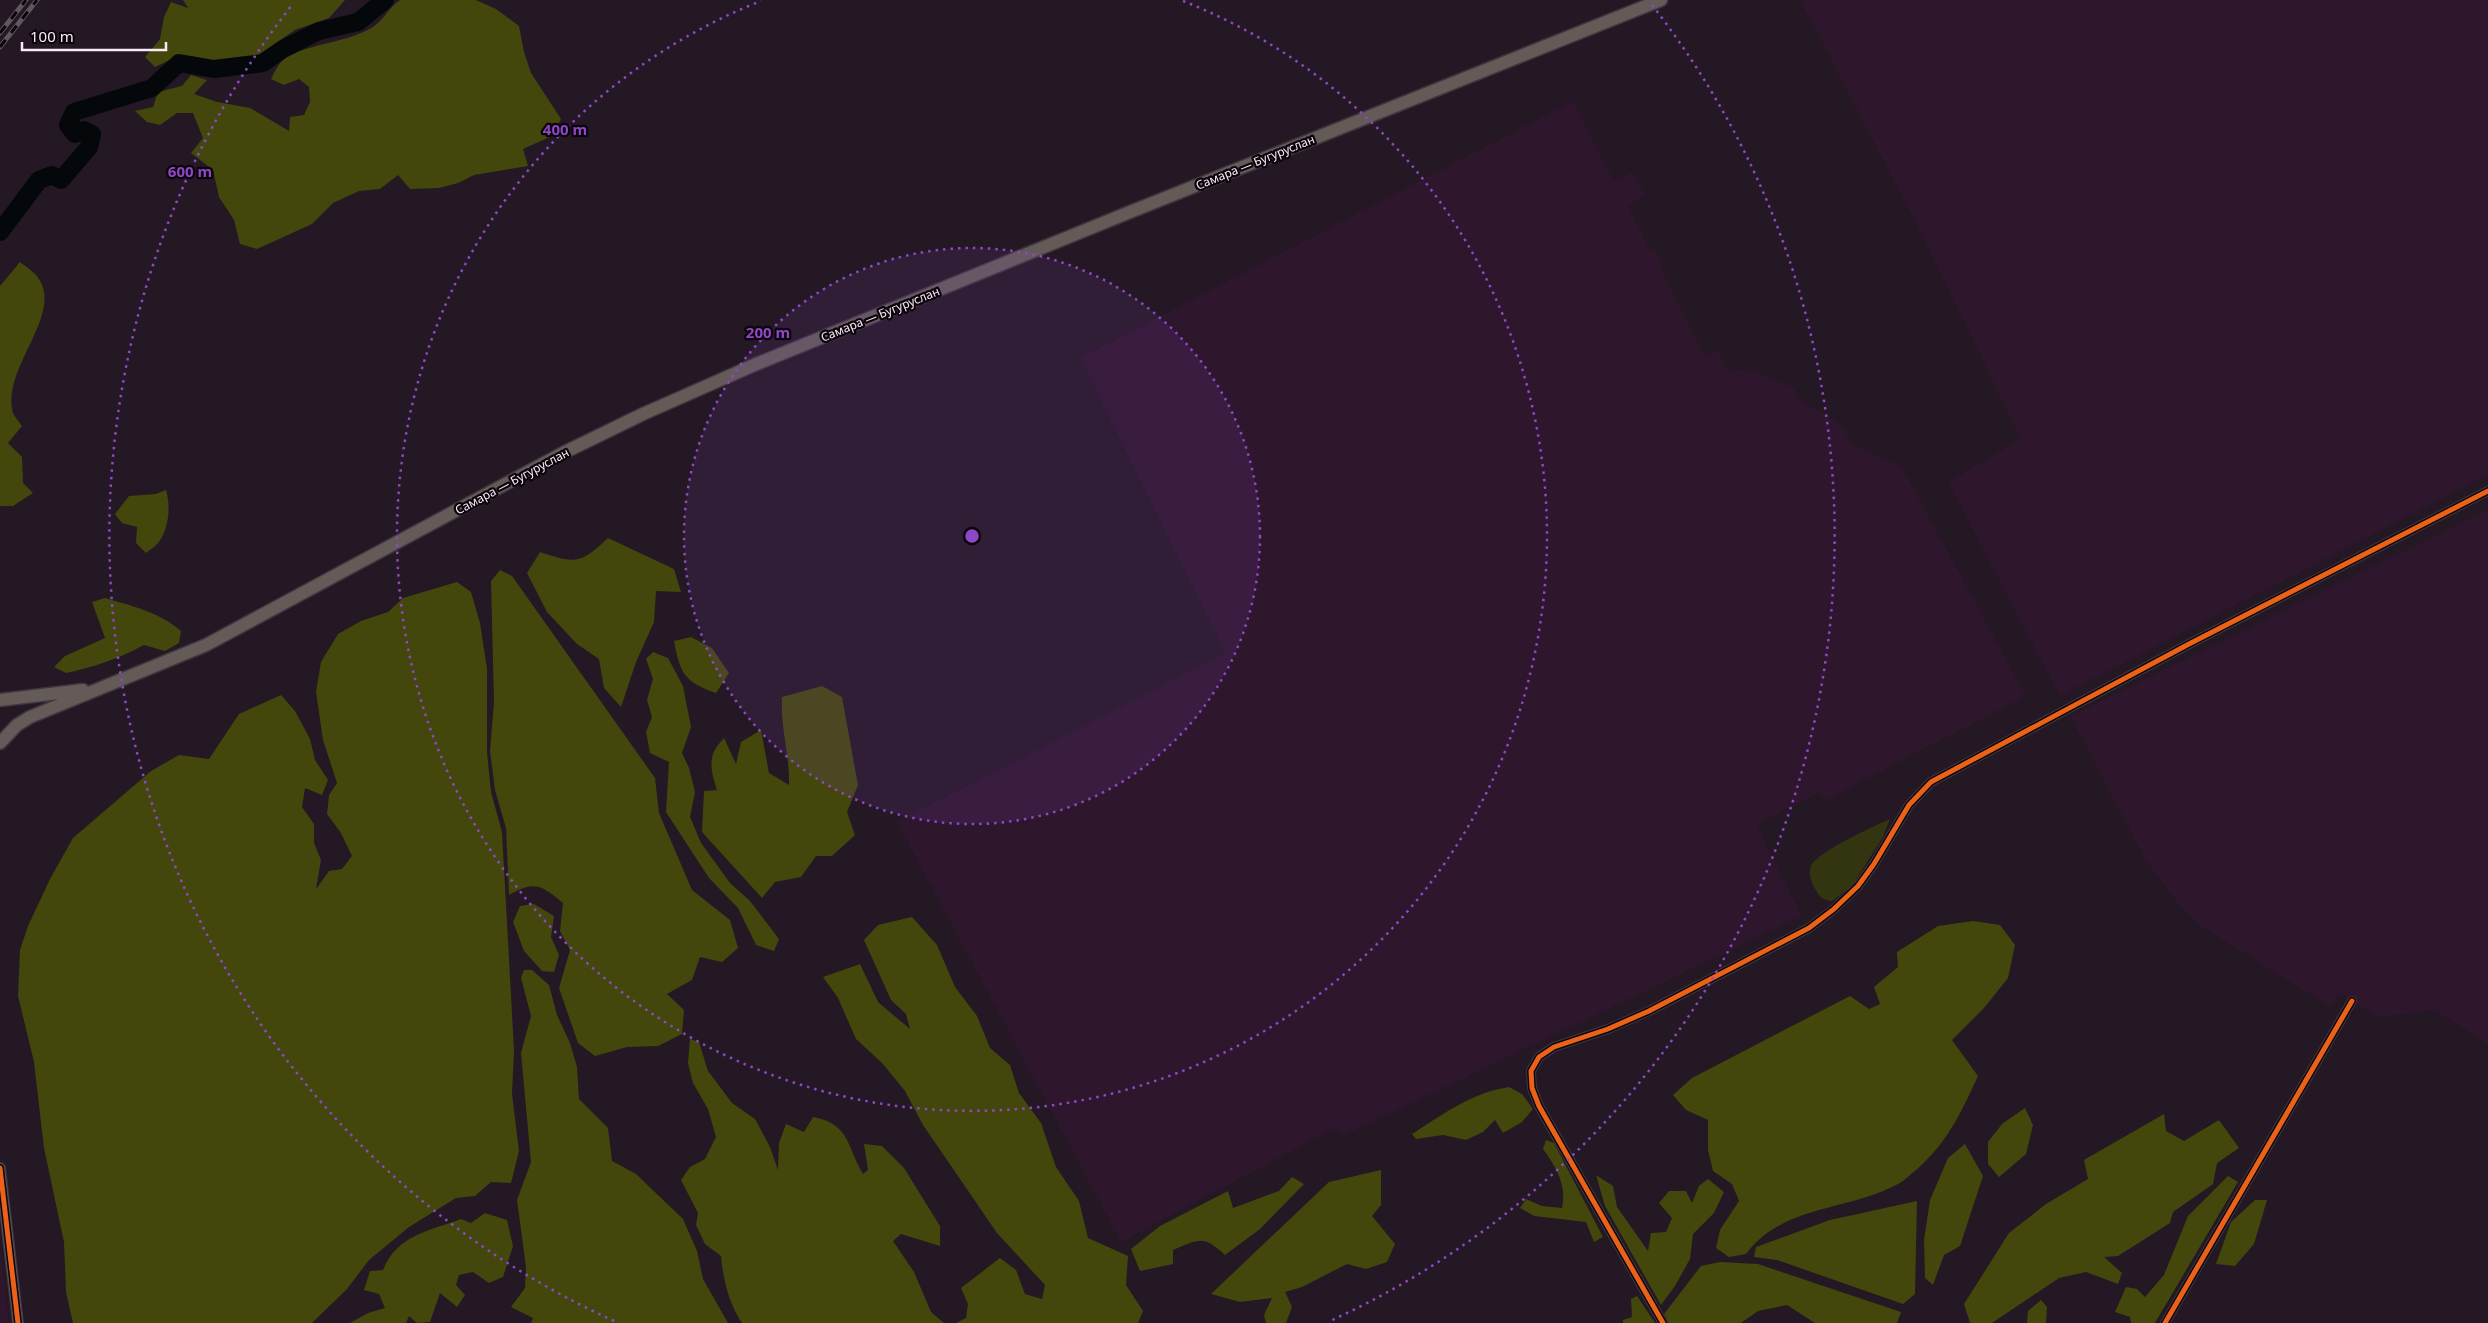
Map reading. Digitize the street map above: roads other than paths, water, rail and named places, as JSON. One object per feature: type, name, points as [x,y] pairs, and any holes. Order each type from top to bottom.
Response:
[{"type":"main road","name":"Самара — Бугуруслан","points":[[0,743],[18,725],[30,717],[95,689],[152,669],[206,645],[563,453],[643,414],[745,369],[1139,208],[1660,0]]},
{"type":"main road","name":"Самара — Бугуруслан","points":[[0,700],[95,689]]},
{"type":"street","points":[[1663,1323],[1539,1106],[1532,1088],[1531,1071],[1539,1057],[1554,1047],[1649,1011],[1808,928],[1834,909],[1858,886],[1874,864],[1909,805],[1931,782],[2193,642],[2488,492]]},
{"type":"street","points":[[2165,1323],[2352,1001]]},
{"type":"street","points":[[0,1168],[18,1323]]},
{"type":"waterway","points":[[0,232],[39,180],[52,175],[61,180],[89,147],[92,134],[84,130],[75,134],[68,125],[74,112],[152,88],[179,63],[214,69],[263,63],[283,49],[319,31],[358,22],[385,0]]},
{"type":"railway","points":[[0,33],[26,0]]},
{"type":"railway","points":[[0,47],[37,0]]}]
